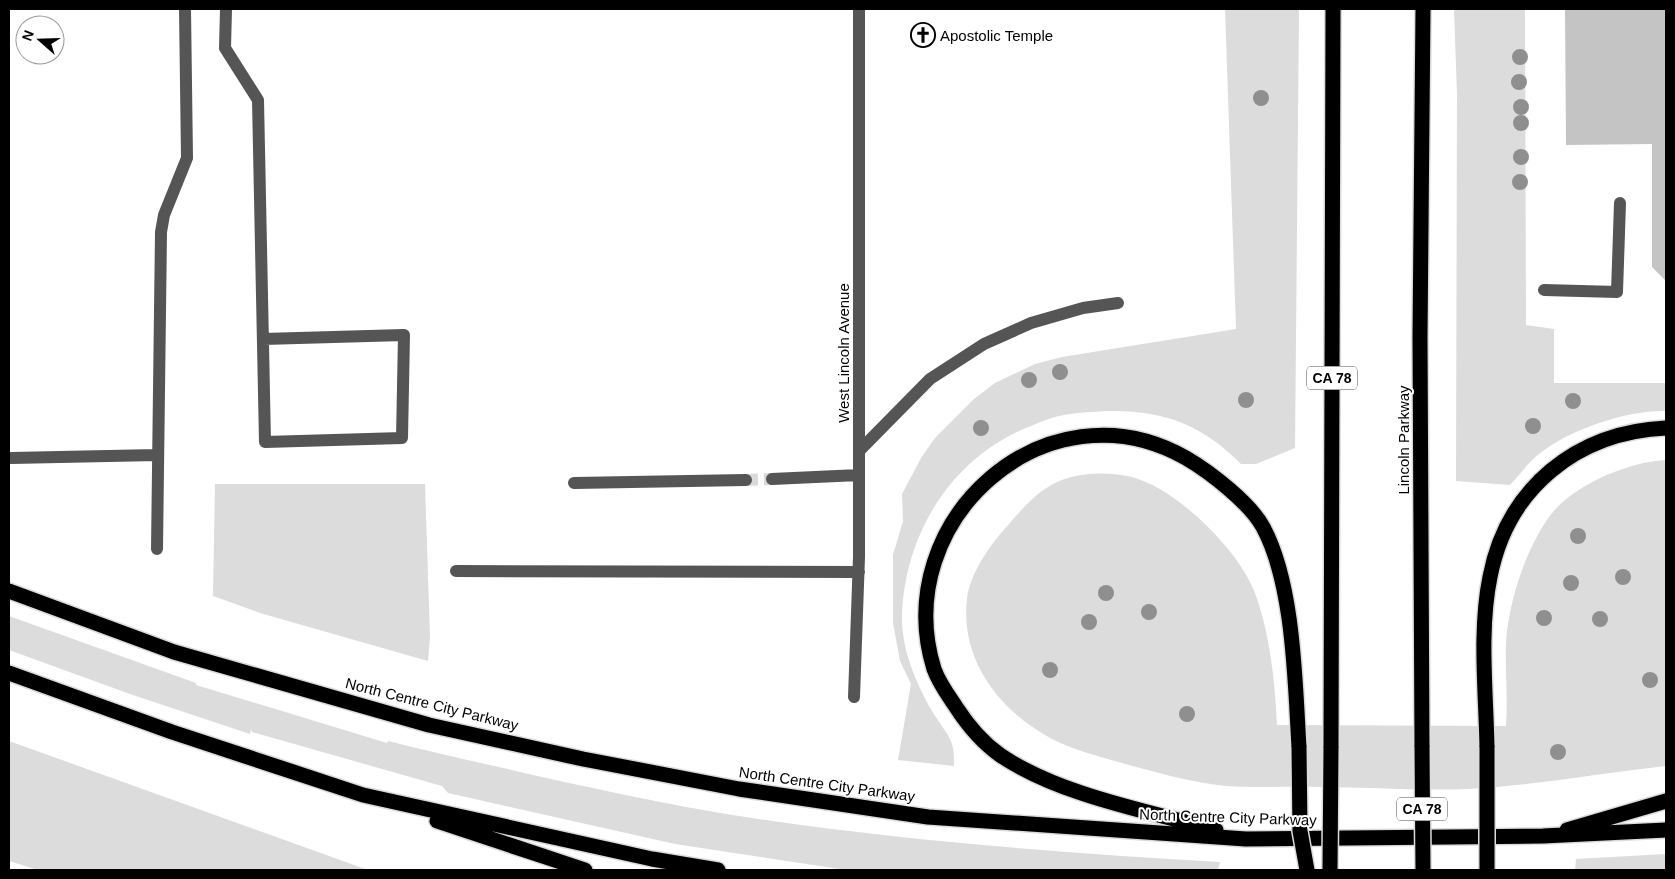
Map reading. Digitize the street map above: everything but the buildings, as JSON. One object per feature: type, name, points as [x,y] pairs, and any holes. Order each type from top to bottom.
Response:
[{"type":"highway","name":"CA 78","points":[[1330,870],[1333,9]]},
{"type":"highway","name":"Lincoln Parkway","points":[[1422,870],[1420,337],[1423,9]]},
{"type":"highway","points":[[1487,870],[1485,623],[1487,597],[1494,561],[1513,515],[1540,480],[1560,463],[1580,450],[1623,433],[1666,428]]},
{"type":"highway","points":[[1246,839],[1080,792],[1034,775],[998,754],[966,722],[942,686],[934,669],[927,626],[927,598],[933,567],[946,536],[964,505],[988,479],[1015,459],[1044,445],[1073,436],[1111,434],[1140,440],[1174,451],[1199,465],[1234,493],[1263,526],[1278,567],[1289,618],[1299,747],[1300,831],[1307,870]]},
{"type":"highway","name":"North Centre City Parkway","points":[[9,591],[174,652],[429,725],[583,759],[739,789],[928,816],[1246,839],[1543,836],[1666,830]]},
{"type":"highway","points":[[9,673],[172,732],[585,870]]},
{"type":"highway","points":[[362,796],[652,859],[718,870]]},
{"type":"highway","points":[[1543,836],[1666,801]]},
{"type":"street","points":[[157,549],[161,232],[164,215],[188,158],[185,9]]},
{"type":"street","points":[[226,9],[225,48],[258,100],[265,442],[402,438],[404,335],[263,339]]},
{"type":"street","name":"West Lincoln Avenue","points":[[854,696],[859,572],[860,451],[859,9]]},
{"type":"street","points":[[1544,290],[1617,292],[1620,203]]},
{"type":"street","points":[[860,451],[930,379],[984,344],[1030,323],[1083,308],[1118,303]]},
{"type":"street","points":[[11,458],[157,455]]},
{"type":"street","points":[[772,479],[859,475]]},
{"type":"street","points":[[574,483],[746,480]]},
{"type":"street","points":[[456,571],[859,572]]},
{"type":"shaded area","points":[[1225,9],[1299,9],[1295,448],[1256,464],[1241,464],[1212,439],[1181,422],[1147,413],[1109,411],[1084,412],[1049,419],[1003,439],[978,457],[957,477],[938,501],[924,527],[912,555],[905,584],[902,615],[904,640],[915,677],[934,715],[950,740],[953,749],[954,766],[898,760],[911,684],[900,661],[893,623],[893,555],[903,521],[902,494],[921,458],[935,438],[974,399],[995,383],[1035,364],[1062,357],[1236,329]]},
{"type":"shaded area","points":[[1454,9],[1525,9],[1526,325],[1554,329],[1554,383],[1666,383],[1666,411],[1634,414],[1617,418],[1583,429],[1566,437],[1535,457],[1510,485],[1456,481],[1457,94]]},
{"type":"shaded area","points":[[1666,460],[1666,766],[1542,782],[1467,789],[1238,787],[1198,782],[1075,749],[1052,739],[1016,714],[1000,699],[987,682],[977,663],[970,643],[967,622],[967,599],[972,579],[989,549],[1029,502],[1053,484],[1071,477],[1102,473],[1123,475],[1150,484],[1168,494],[1186,508],[1221,541],[1247,576],[1255,593],[1268,641],[1275,692],[1277,725],[1506,726],[1506,642],[1508,626],[1520,577],[1540,530],[1559,505],[1586,485],[1618,470]]},
{"type":"shaded area","points":[[215,484],[425,484],[430,637],[428,661],[260,613],[213,596]]},
{"type":"shaded area","points":[[9,616],[196,683],[196,685],[387,743],[388,741],[569,783],[683,806],[810,826],[927,840],[1103,855],[1220,862],[1218,870],[846,870],[675,844],[448,793],[442,786],[252,732],[251,729],[250,734],[130,694],[9,650]]},
{"type":"shaded area","points":[[9,741],[368,870],[38,870],[9,861]]},
{"type":"shaded area","points":[[1666,854],[1666,870],[1575,870],[1576,859]]},
{"type":"tunnel","points":[[746,480],[772,479]]},
{"type":"place","name":"Apostolic Temple","points":[[923,35]]}]
